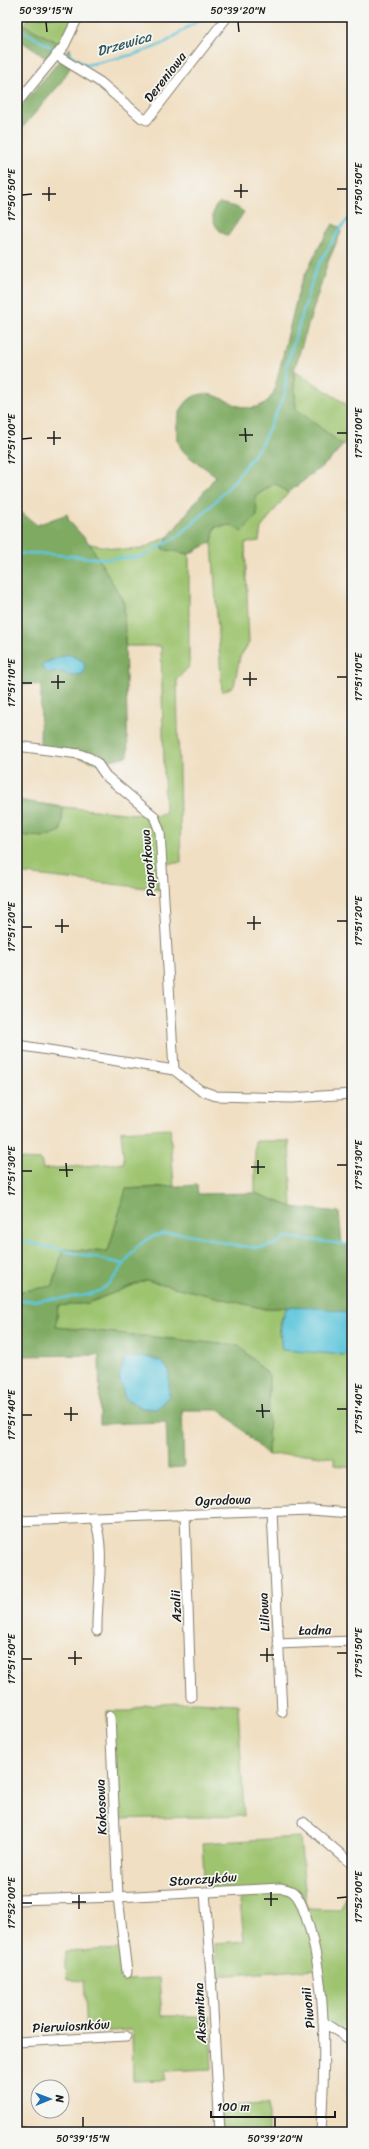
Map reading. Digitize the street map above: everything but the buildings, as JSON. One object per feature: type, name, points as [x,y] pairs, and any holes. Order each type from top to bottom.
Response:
[{"type":"street","points":[[17,103],[64,46],[78,17]]},
{"type":"street","points":[[90,17],[98,17]]},
{"type":"street","name":"Dereniowa","points":[[56,55],[100,82],[147,120],[227,17]]},
{"type":"street","name":"Paprotkowa","points":[[17,746],[66,752],[90,758],[97,763],[106,776],[154,816],[160,832],[164,884],[167,980],[174,1070]]},
{"type":"street","points":[[17,1045],[174,1070],[200,1090],[222,1097],[291,1098],[352,1094]]},
{"type":"street","name":"Ogrodowa","points":[[17,1520],[311,1510],[352,1513]]},
{"type":"street","name":"Liliowa","points":[[272,1511],[282,1712]]},
{"type":"street","name":"Azalii","points":[[185,1514],[191,1698]]},
{"type":"street","points":[[94,1518],[99,1530],[101,1545],[97,1631]]},
{"type":"street","name":"Ładna","points":[[278,1644],[352,1641]]},
{"type":"street","name":"Kokosowa","points":[[110,1716],[118,1897]]},
{"type":"street","points":[[303,1822],[352,1864]]},
{"type":"street","name":"Storczyków","points":[[17,1900],[118,1897],[248,1889],[289,1889]]},
{"type":"street","name":"Piwonii","points":[[289,1889],[295,1893],[301,1904],[313,1938],[324,2022],[324,2074],[321,2132]]},
{"type":"street","name":"Aksamitna","points":[[205,1892],[220,2132]]},
{"type":"street","points":[[118,1897],[127,1972]]},
{"type":"street","points":[[324,2022],[352,2041]]},
{"type":"street","name":"Pierwiosnków","points":[[17,2042],[126,2036]]},
{"type":"street","points":[[17,2130],[22,2132]]},
{"type":"green space","points":[[28,17],[74,17],[60,44],[25,26]]},
{"type":"green space","points":[[17,21],[60,44],[47,59],[17,38]]},
{"type":"green space","points":[[70,48],[70,68],[60,84],[17,134],[17,111]]},
{"type":"green space","points":[[219,203],[236,207],[244,212],[228,236],[219,230],[214,221],[213,212]]},
{"type":"green space","points":[[333,224],[339,227],[341,232],[328,262],[293,375],[296,409],[343,445],[330,460],[288,493],[275,483],[256,495],[257,516],[242,532],[231,525],[215,527],[212,542],[189,554],[162,549],[169,536],[216,476],[184,452],[179,445],[177,426],[178,417],[182,408],[187,401],[194,396],[203,394],[209,394],[238,406],[250,408],[261,405],[269,399],[274,392],[300,285],[320,245]]},
{"type":"green space","points":[[294,370],[352,408],[352,433],[343,445],[296,409]]},
{"type":"green space","points":[[275,483],[288,493],[261,528],[259,541],[245,543],[249,643],[240,657],[234,686],[222,692],[212,542],[215,527],[231,525],[257,516],[256,496]]},
{"type":"green space","points":[[17,509],[37,525],[67,514],[69,521],[90,544],[124,603],[128,756],[97,763],[40,745],[41,685],[17,684]]},
{"type":"green space","points":[[169,536],[163,549],[189,554],[189,667],[177,679],[181,863],[162,863],[164,890],[17,873],[17,835],[45,837],[61,831],[63,807],[154,816],[165,814],[161,646],[125,646],[124,603],[90,544],[125,550],[142,549]]},
{"type":"green space","points":[[17,800],[63,807],[61,831],[45,837],[17,835]]},
{"type":"green space","points":[[170,1128],[174,1186],[126,1189],[108,1252],[63,1249],[53,1286],[17,1292],[17,1159],[41,1160],[43,1169],[124,1163],[121,1131]]},
{"type":"green space","points":[[255,1141],[289,1141],[292,1207],[255,1193]]},
{"type":"green space","points":[[197,1185],[198,1194],[255,1193],[292,1207],[339,1212],[342,1244],[352,1244],[352,1326],[349,1313],[287,1307],[265,1309],[146,1280],[88,1303],[58,1306],[56,1327],[239,1346],[269,1375],[268,1455],[221,1410],[182,1410],[184,1467],[168,1468],[166,1422],[100,1424],[99,1355],[17,1356],[17,1292],[53,1286],[63,1249],[108,1252],[126,1189]]},
{"type":"green space","points":[[146,1280],[265,1309],[287,1307],[281,1320],[279,1336],[317,1352],[345,1355],[352,1346],[352,1467],[334,1465],[334,1458],[306,1454],[268,1455],[269,1375],[239,1346],[56,1327],[58,1306],[88,1303]]},
{"type":"green space","points":[[194,1702],[238,1704],[244,1816],[112,1819],[107,1711],[131,1711],[145,1705]]},
{"type":"green space","points":[[300,1837],[307,1909],[340,1910],[352,1886],[352,2041],[323,2022],[317,1969],[216,1976],[215,1943],[244,1941],[239,1890],[205,1892],[202,1843]]},
{"type":"green space","points":[[124,1949],[127,1979],[159,1978],[162,2016],[210,2016],[212,2069],[165,2071],[165,2080],[133,2081],[132,2030],[87,2032],[84,1981],[67,1980],[65,1951]]},
{"type":"green space","points":[[268,2104],[268,2132],[222,2132],[221,2106]]},
{"type":"water","points":[[68,654],[83,661],[85,665],[83,674],[70,676],[63,672],[48,673],[41,666],[42,664]]},
{"type":"water","points":[[287,1307],[319,1308],[349,1313],[353,1335],[351,1345],[345,1355],[282,1350],[281,1328]]},
{"type":"water","points":[[147,1357],[161,1362],[169,1370],[169,1396],[156,1409],[142,1408],[125,1398],[119,1377],[125,1358]]},
{"type":"waterway","name":"Drzewica","points":[[68,53],[86,65],[146,51],[164,43],[195,22],[206,17]]},
{"type":"waterway","name":"Drzewica","points":[[17,28],[53,48]]},
{"type":"waterway","points":[[17,554],[34,553],[106,559],[141,557],[179,536],[203,514],[231,485],[261,445],[285,394],[287,364],[316,269],[340,229],[352,214]]},
{"type":"waterway","points":[[17,1301],[48,1300],[73,1297],[94,1293],[101,1290],[116,1275],[128,1258],[142,1243],[151,1237],[162,1234],[176,1233],[203,1237],[246,1247],[273,1245],[286,1237],[352,1245]]},
{"type":"waterway","points":[[17,1240],[123,1264]]}]
